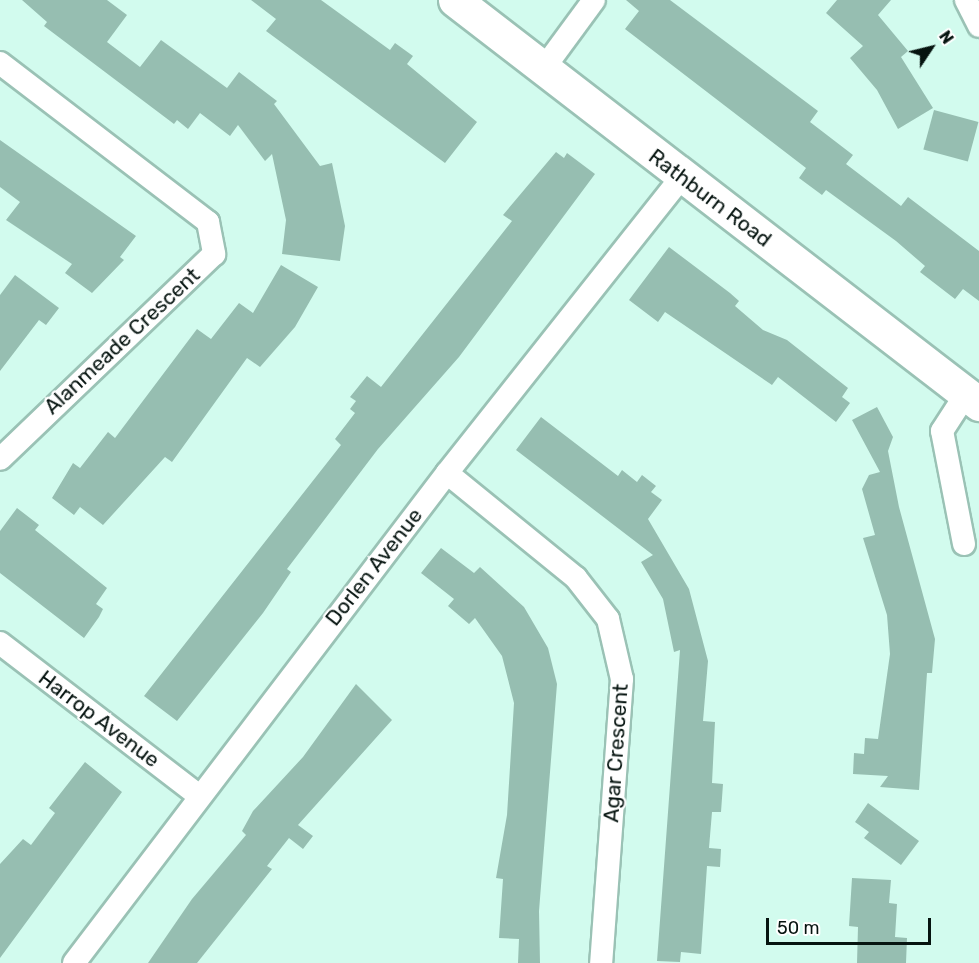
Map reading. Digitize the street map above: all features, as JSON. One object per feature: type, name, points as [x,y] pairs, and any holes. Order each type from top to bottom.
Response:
[{"type":"street","name":"Rathburn Road","points":[[455,0],[972,399],[942,432],[964,544]]},
{"type":"street","points":[[544,68],[594,0]]},
{"type":"street","points":[[966,0],[979,26]]},
{"type":"street","name":"Alanmeade Crescent","points":[[0,63],[208,222],[214,254],[0,459]]},
{"type":"street","name":"Dorlen Avenue","points":[[74,963],[198,795],[447,473],[682,177]]},
{"type":"street","name":"Agar Crescent","points":[[447,473],[576,578],[608,619],[622,679],[601,963]]},
{"type":"street","name":"Harrop Avenue","points":[[0,643],[198,795]]},
{"type":"building","points":[[22,0],[107,0],[127,15],[107,42],[140,67],[161,40],[227,88],[239,72],[277,101],[274,104],[320,166],[332,163],[345,226],[340,261],[282,254],[286,220],[272,154],[265,161],[238,125],[230,136],[200,113],[188,129],[177,120],[174,124],[44,26],[47,22]]},
{"type":"building","points":[[251,0],[321,0],[390,50],[395,43],[413,56],[407,64],[477,122],[445,163],[266,31],[276,19]]},
{"type":"building","points":[[626,0],[670,0],[818,111],[810,122],[853,155],[846,164],[901,206],[908,197],[979,251],[979,301],[963,289],[955,299],[920,272],[925,266],[896,241],[826,190],[822,195],[799,178],[806,168],[625,29],[639,11]]},
{"type":"building","points":[[837,0],[891,0],[878,15],[908,51],[901,57],[933,108],[898,129],[877,90],[850,58],[863,46],[826,13]]},
{"type":"building","points":[[934,110],[978,122],[968,162],[923,150]]},
{"type":"building","points":[[0,140],[136,236],[120,257],[124,260],[92,293],[65,273],[72,264],[6,220],[20,202],[0,187]]},
{"type":"building","points":[[556,152],[564,158],[567,153],[595,174],[459,357],[378,449],[287,569],[291,572],[263,613],[177,721],[144,696],[341,445],[335,439],[355,413],[350,409],[356,401],[350,397],[367,376],[381,387],[512,221],[503,215]]},
{"type":"building","points":[[669,247],[730,293],[739,301],[735,306],[763,330],[787,340],[848,388],[842,397],[850,403],[836,422],[778,377],[772,385],[665,312],[658,322],[629,300]]},
{"type":"building","points":[[281,265],[318,287],[295,327],[260,367],[247,358],[172,462],[165,457],[103,525],[80,507],[74,515],[52,498],[73,463],[80,468],[108,432],[115,438],[197,329],[211,339],[239,303],[253,313]]},
{"type":"building","points":[[15,275],[59,308],[46,325],[39,320],[0,371],[0,295]]},
{"type":"building","points":[[877,407],[893,437],[888,451],[899,507],[935,639],[932,673],[927,673],[919,790],[880,787],[888,776],[853,774],[854,753],[864,754],[865,738],[878,739],[890,654],[887,615],[863,538],[875,535],[862,489],[869,475],[880,472],[852,420]]},
{"type":"building","points":[[541,417],[618,476],[622,470],[637,482],[642,475],[656,486],[651,492],[662,500],[648,519],[689,589],[708,661],[703,721],[715,722],[712,783],[723,784],[721,812],[712,812],[709,848],[721,849],[720,867],[707,866],[701,954],[681,952],[680,962],[657,961],[680,650],[674,652],[663,599],[641,562],[653,555],[516,450]]},
{"type":"building","points":[[17,508],[39,525],[35,530],[107,588],[96,604],[103,609],[84,638],[0,573],[0,531]]},
{"type":"building","points":[[441,548],[474,573],[480,567],[524,607],[548,648],[557,684],[539,911],[540,963],[518,963],[519,939],[499,938],[503,879],[496,878],[507,815],[514,703],[502,656],[475,618],[469,624],[448,606],[454,599],[421,573]]},
{"type":"building","points":[[356,684],[392,720],[298,825],[313,836],[303,849],[289,838],[267,866],[272,869],[197,963],[148,963],[192,899],[246,835],[242,831],[253,811],[303,757]]},
{"type":"building","points":[[85,762],[122,792],[0,958],[0,864],[23,839],[31,845],[55,813],[49,808]]},
{"type":"building","points":[[868,803],[919,841],[901,865],[864,838],[869,832],[855,822]]},
{"type":"building","points":[[852,878],[891,880],[889,903],[897,904],[895,937],[907,938],[906,963],[857,963],[858,927],[849,926]]}]
